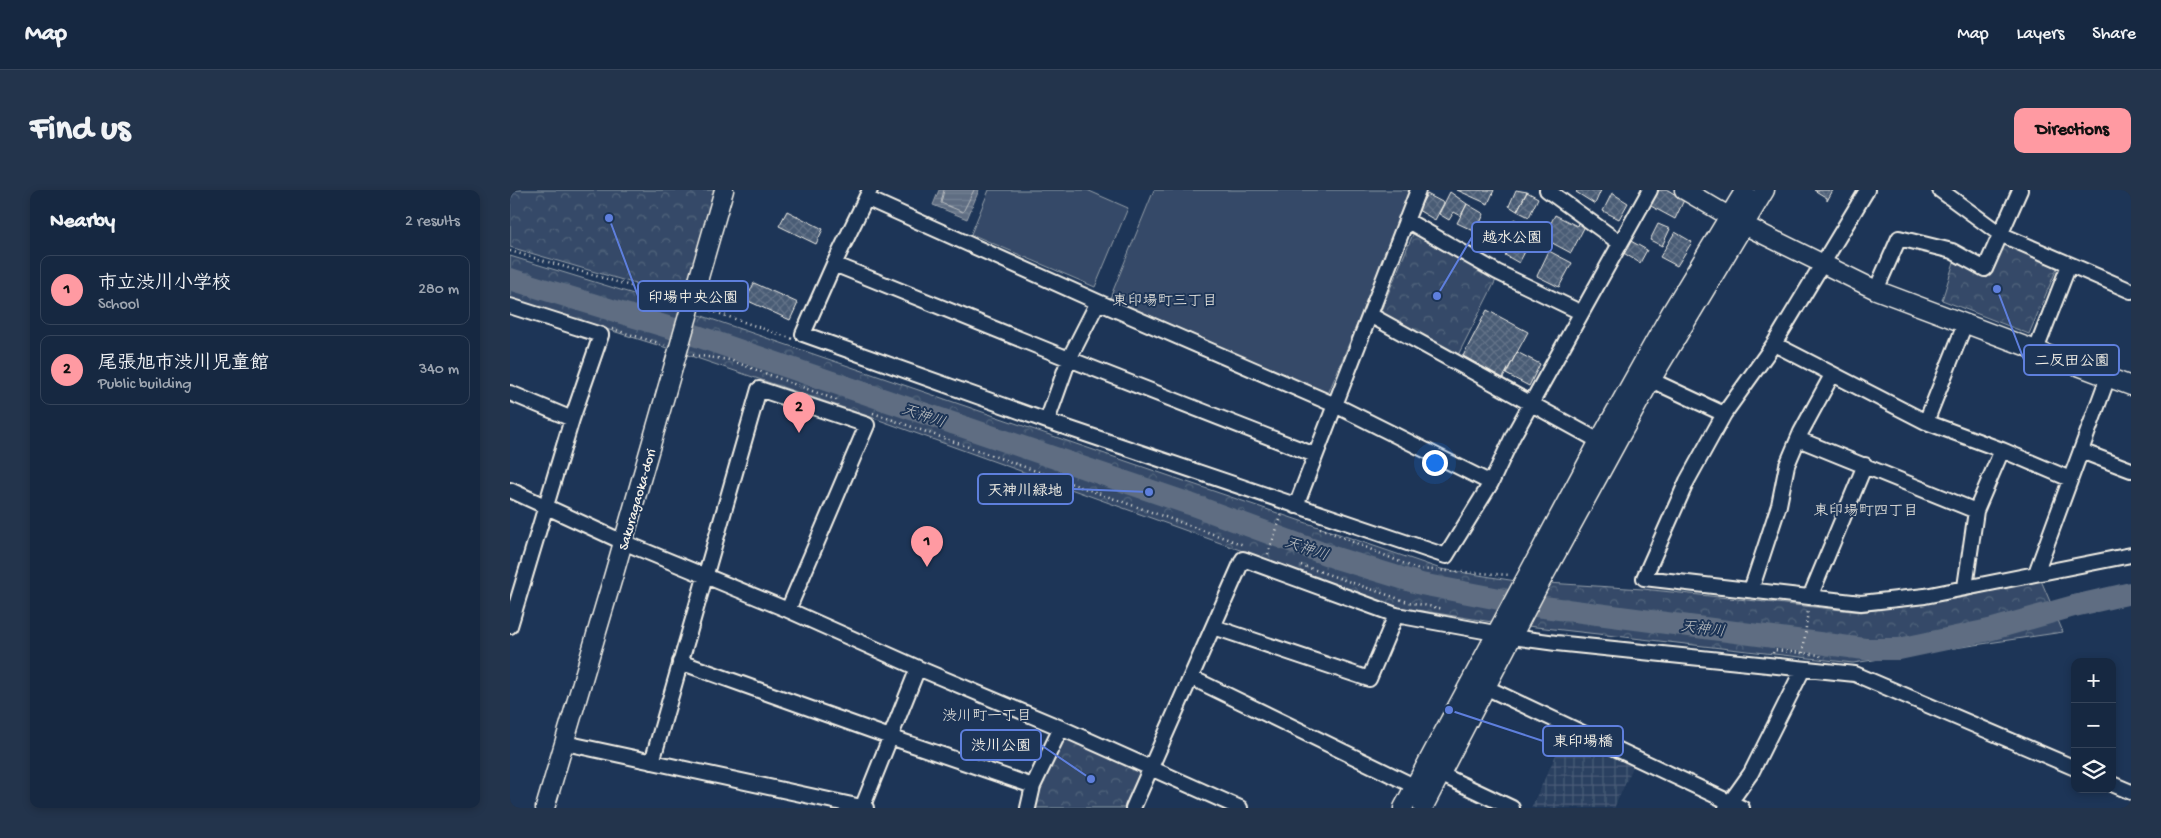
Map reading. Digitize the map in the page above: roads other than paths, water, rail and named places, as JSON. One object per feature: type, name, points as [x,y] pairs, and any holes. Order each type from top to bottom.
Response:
[{"type":"street","name":"Sakuragaoka-dori","points":[[545,808],[724,190]]},
{"type":"street","points":[[1296,506],[1418,190]]},
{"type":"street","points":[[1546,190],[1620,243]]},
{"type":"street","points":[[1491,483],[1335,405],[1098,302],[868,194],[803,334],[1047,422],[1446,556],[1491,483],[1513,436],[1560,353],[1580,312],[1650,190]]},
{"type":"street","points":[[1684,190],[1736,221],[1876,290],[2131,386]]},
{"type":"street","points":[[1530,584],[1651,380],[1736,221],[1746,190]]},
{"type":"street","points":[[1403,808],[1507,628],[1599,441],[1670,314],[1736,221],[1765,190]]},
{"type":"street","points":[[1867,190],[1774,344],[1724,414],[1687,481],[1644,578],[1751,590],[1809,604],[1861,603],[1925,596],[2036,572],[2131,555]]},
{"type":"street","points":[[1940,190],[2000,234],[2131,291]]},
{"type":"street","points":[[1876,290],[1899,238],[1952,251],[1985,269],[2020,190]]},
{"type":"street","points":[[1406,220],[1498,272],[1580,312]]},
{"type":"street","points":[[834,264],[1069,360],[1315,456]]},
{"type":"street","points":[[2036,350],[2069,264]]},
{"type":"street","points":[[1047,422],[1069,360],[1098,302]]},
{"type":"street","points":[[510,306],[601,335],[572,419],[512,609],[510,626]]},
{"type":"street","points":[[1370,315],[1437,354],[1599,441]]},
{"type":"street","points":[[1926,422],[1965,324]]},
{"type":"street","points":[[1774,344],[1926,422],[2002,450],[2070,479]]},
{"type":"street","points":[[1751,590],[1780,505],[1787,465],[1798,439],[1832,375]]},
{"type":"street","points":[[2036,572],[2108,377]]},
{"type":"street","points":[[1651,380],[1724,414]]},
{"type":"street","points":[[652,762],[759,389],[867,425],[788,610]]},
{"type":"street","points":[[510,393],[572,419]]},
{"type":"street","points":[[1798,439],[1976,511]]},
{"type":"street","points":[[1965,587],[1976,511],[2002,450]]},
{"type":"street","points":[[2081,450],[2131,470]]},
{"type":"street","points":[[1809,604],[1865,465]]},
{"type":"street","points":[[510,490],[623,542],[788,610],[1240,808]]},
{"type":"street","points":[[1133,808],[1152,769],[1243,560],[1396,615],[1507,628],[1556,643],[1855,674],[2071,766]]},
{"type":"street","points":[[1214,627],[1369,679],[1396,615]]},
{"type":"street","points":[[1423,808],[1485,687],[1507,628]]},
{"type":"street","points":[[680,662],[1033,786]]},
{"type":"street","points":[[565,743],[864,808],[918,668]]},
{"type":"street","points":[[1485,687],[1732,806],[1751,773],[1803,669]]},
{"type":"street","points":[[1192,678],[1414,786]]},
{"type":"street","points":[[1028,808],[1033,786],[1061,728]]},
{"type":"street","points":[[1440,774],[1512,808]]},
{"type":"street","points":[[2116,786],[2131,792]]},
{"type":"water","points":[[939,190],[979,190],[967,219],[933,205]]},
{"type":"waterway","name":"天神川","points":[[510,279],[694,335],[1190,504],[1336,558],[1421,584],[1536,606],[1865,649],[1899,649],[1989,630],[2074,606],[2131,593]]},
{"type":"place","name":"印場中央公園","points":[[609,218]]},
{"type":"place","name":"二反田公園","points":[[1997,289]]},
{"type":"place","name":"越水公園","points":[[1437,296]]},
{"type":"place","name":"尾張旭市渋川児童館","points":[[799,433]]},
{"type":"place","name":"天神川緑地","points":[[1149,492]]},
{"type":"place","name":"市立渋川小学校","points":[[927,567]]},
{"type":"place","name":"東印場橋","points":[[1449,710]]},
{"type":"place","name":"渋川公園","points":[[1091,779]]},
{"type":"district","name":"東印場町三丁目","points":[[1165,300]]},
{"type":"district","name":"東印場町四丁目","points":[[1866,510]]},
{"type":"district","name":"渋川町一丁目","points":[[987,715]]}]
